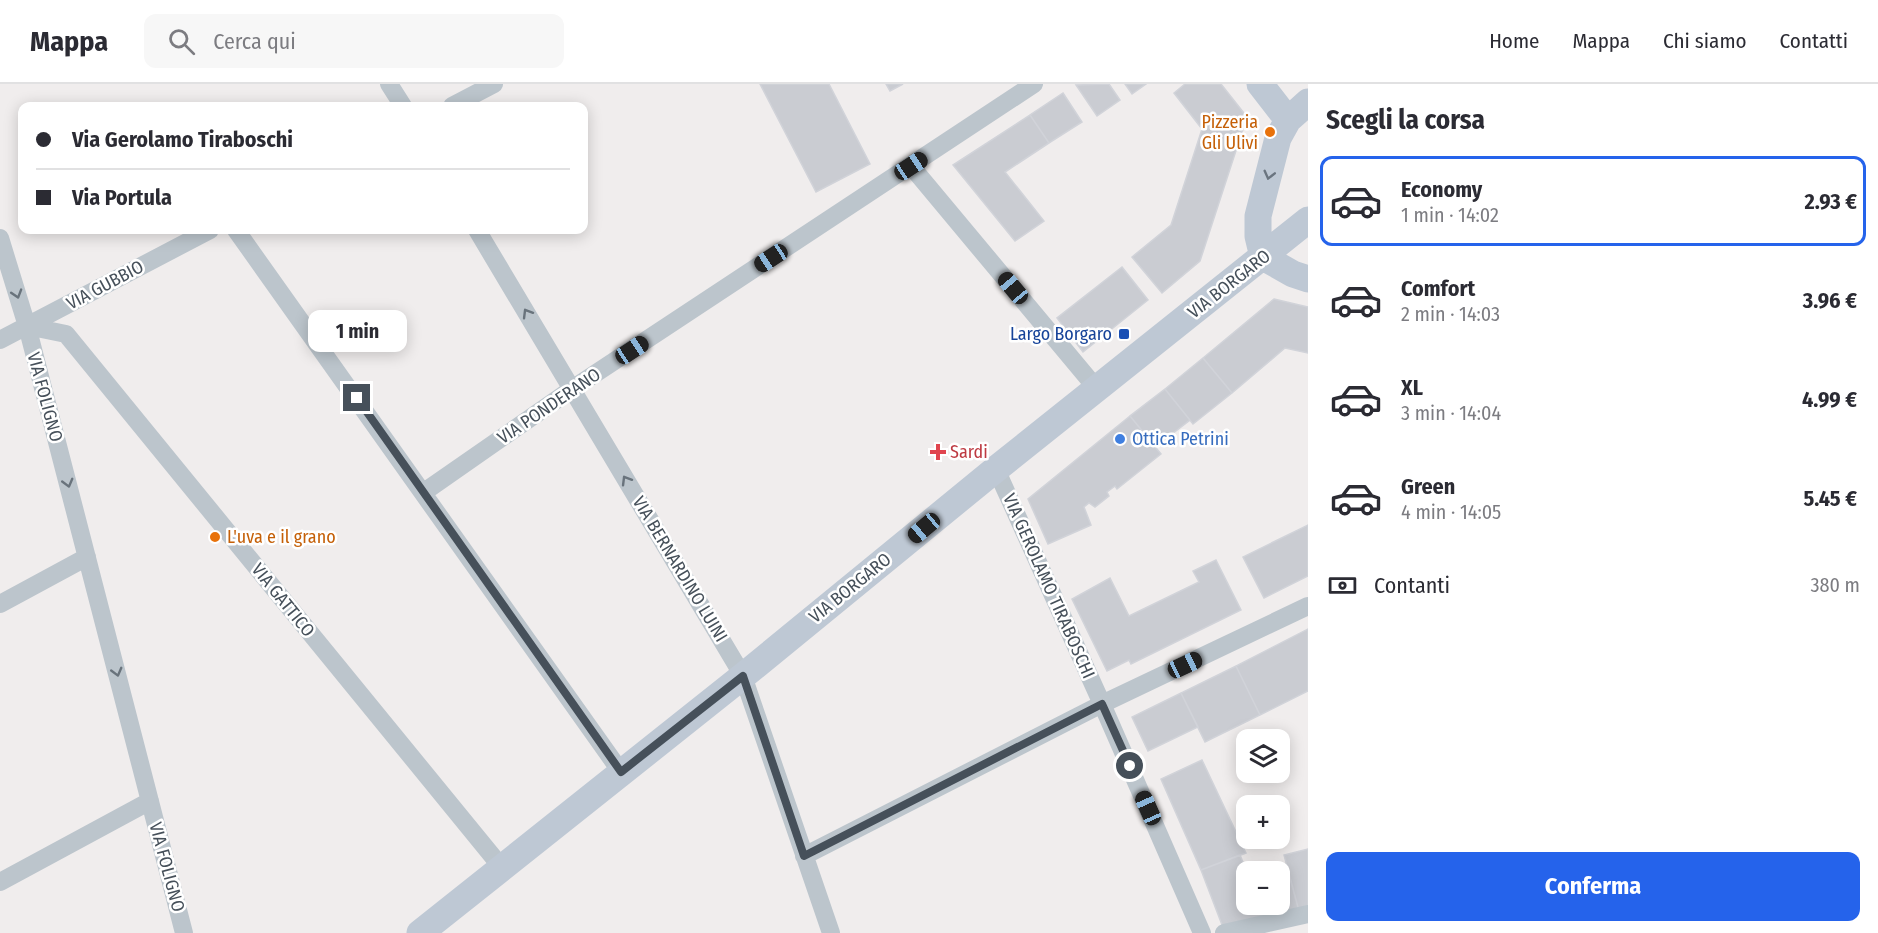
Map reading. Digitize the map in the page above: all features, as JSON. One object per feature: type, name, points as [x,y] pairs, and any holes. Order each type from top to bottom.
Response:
[{"type":"street","points":[[389,84],[400,102]]},
{"type":"street","points":[[460,102],[494,84]]},
{"type":"street","name":"VIA PONDERANO","points":[[424,492],[572,389],[1034,84]]},
{"type":"street","points":[[1260,84],[1288,120]]},
{"type":"street","points":[[1308,102],[1288,120],[1278,138],[1258,216],[1258,236],[1263,257],[1293,274],[1308,279]]},
{"type":"street","points":[[911,166],[1097,389]]},
{"type":"street","name":"VIA BORGARO","points":[[420,933],[503,869],[996,469],[1308,220]]},
{"type":"street","name":"VIA GUBBIO","points":[[0,340],[202,234]]},
{"type":"street","points":[[239,234],[621,772]]},
{"type":"street","name":"VIA BERNARDINO LUINI","points":[[479,234],[743,676],[831,933]]},
{"type":"street","name":"VIA FOLIGNO","points":[[0,238],[27,326],[184,933]]},
{"type":"street","name":"VIA GATTICO","points":[[27,326],[66,334],[503,869]]},
{"type":"street","name":"VIA GEROLAMO TIRABOSCHI","points":[[996,469],[1202,933]]},
{"type":"street","points":[[0,604],[87,557]]},
{"type":"street","points":[[804,856],[1102,704],[1308,606]]},
{"type":"street","name":"VIA FOLIGNO","points":[[0,882],[150,801]]},
{"type":"street","points":[[1224,933],[1308,914]]},
{"type":"building","points":[[760,84],[829,84],[870,164],[816,192]]},
{"type":"building","points":[[886,84],[903,84],[890,91]]},
{"type":"building","points":[[1109,84],[1120,100],[1097,116],[1076,85]]},
{"type":"building","points":[[1125,84],[1146,84],[1132,94]]},
{"type":"building","points":[[1185,84],[1221,84],[1247,117],[1200,261],[1162,293],[1132,257],[1171,225],[1202,129],[1174,93]]},
{"type":"building","points":[[1063,93],[1082,122],[1049,143],[1030,115]]},
{"type":"building","points":[[1030,115],[1049,143],[1005,172],[1044,221],[1015,241],[953,165]]},
{"type":"building","points":[[1122,267],[1148,300],[1083,352],[1057,318]]},
{"type":"building","points":[[1274,299],[1308,307],[1308,353],[1285,348],[1232,393],[1203,358]]},
{"type":"building","points":[[1203,358],[1232,393],[1193,424],[1165,389]]},
{"type":"building","points":[[1165,389],[1190,420],[1155,447],[1130,416]]},
{"type":"building","points":[[1130,416],[1161,454],[1117,489],[1115,486],[1107,492],[1109,496],[1095,507],[1089,503],[1084,507],[1091,525],[1048,544],[1028,499]]},
{"type":"building","points":[[1308,525],[1308,576],[1264,598],[1243,557]]},
{"type":"building","points":[[1216,560],[1241,610],[1131,664],[1129,660],[1107,671],[1072,599],[1110,578],[1129,616],[1199,582],[1193,571]]},
{"type":"building","points":[[1308,629],[1308,691],[1260,715],[1236,666]]},
{"type":"building","points":[[1236,666],[1260,715],[1205,742],[1181,693]]},
{"type":"building","points":[[1181,693],[1198,727],[1148,751],[1132,717]]},
{"type":"building","points":[[1202,760],[1236,832],[1236,849],[1244,849],[1246,853],[1201,870],[1161,779]]},
{"type":"building","points":[[1308,849],[1308,909],[1299,911],[1290,877],[1290,861],[1286,861],[1284,855]]},
{"type":"building","points":[[1240,855],[1242,861],[1236,861],[1236,915],[1283,915],[1224,930],[1201,870]]},
{"type":"building","points":[[1290,878],[1299,911],[1290,913]]},
{"type":"place","name":"Pizzeria Gli Ulivi","points":[[1270,132]]},
{"type":"place","name":"Largo Borgaro","points":[[1124,334]]},
{"type":"place","name":"Ottica Petrini","points":[[1120,439]]},
{"type":"place","name":"Sardi","points":[[938,452]]},
{"type":"place","name":"L'uva e il grano","points":[[215,537]]},
{"type":"route","points":[[357,398],[621,772],[743,676],[804,856],[1102,704],[1130,766]]}]
